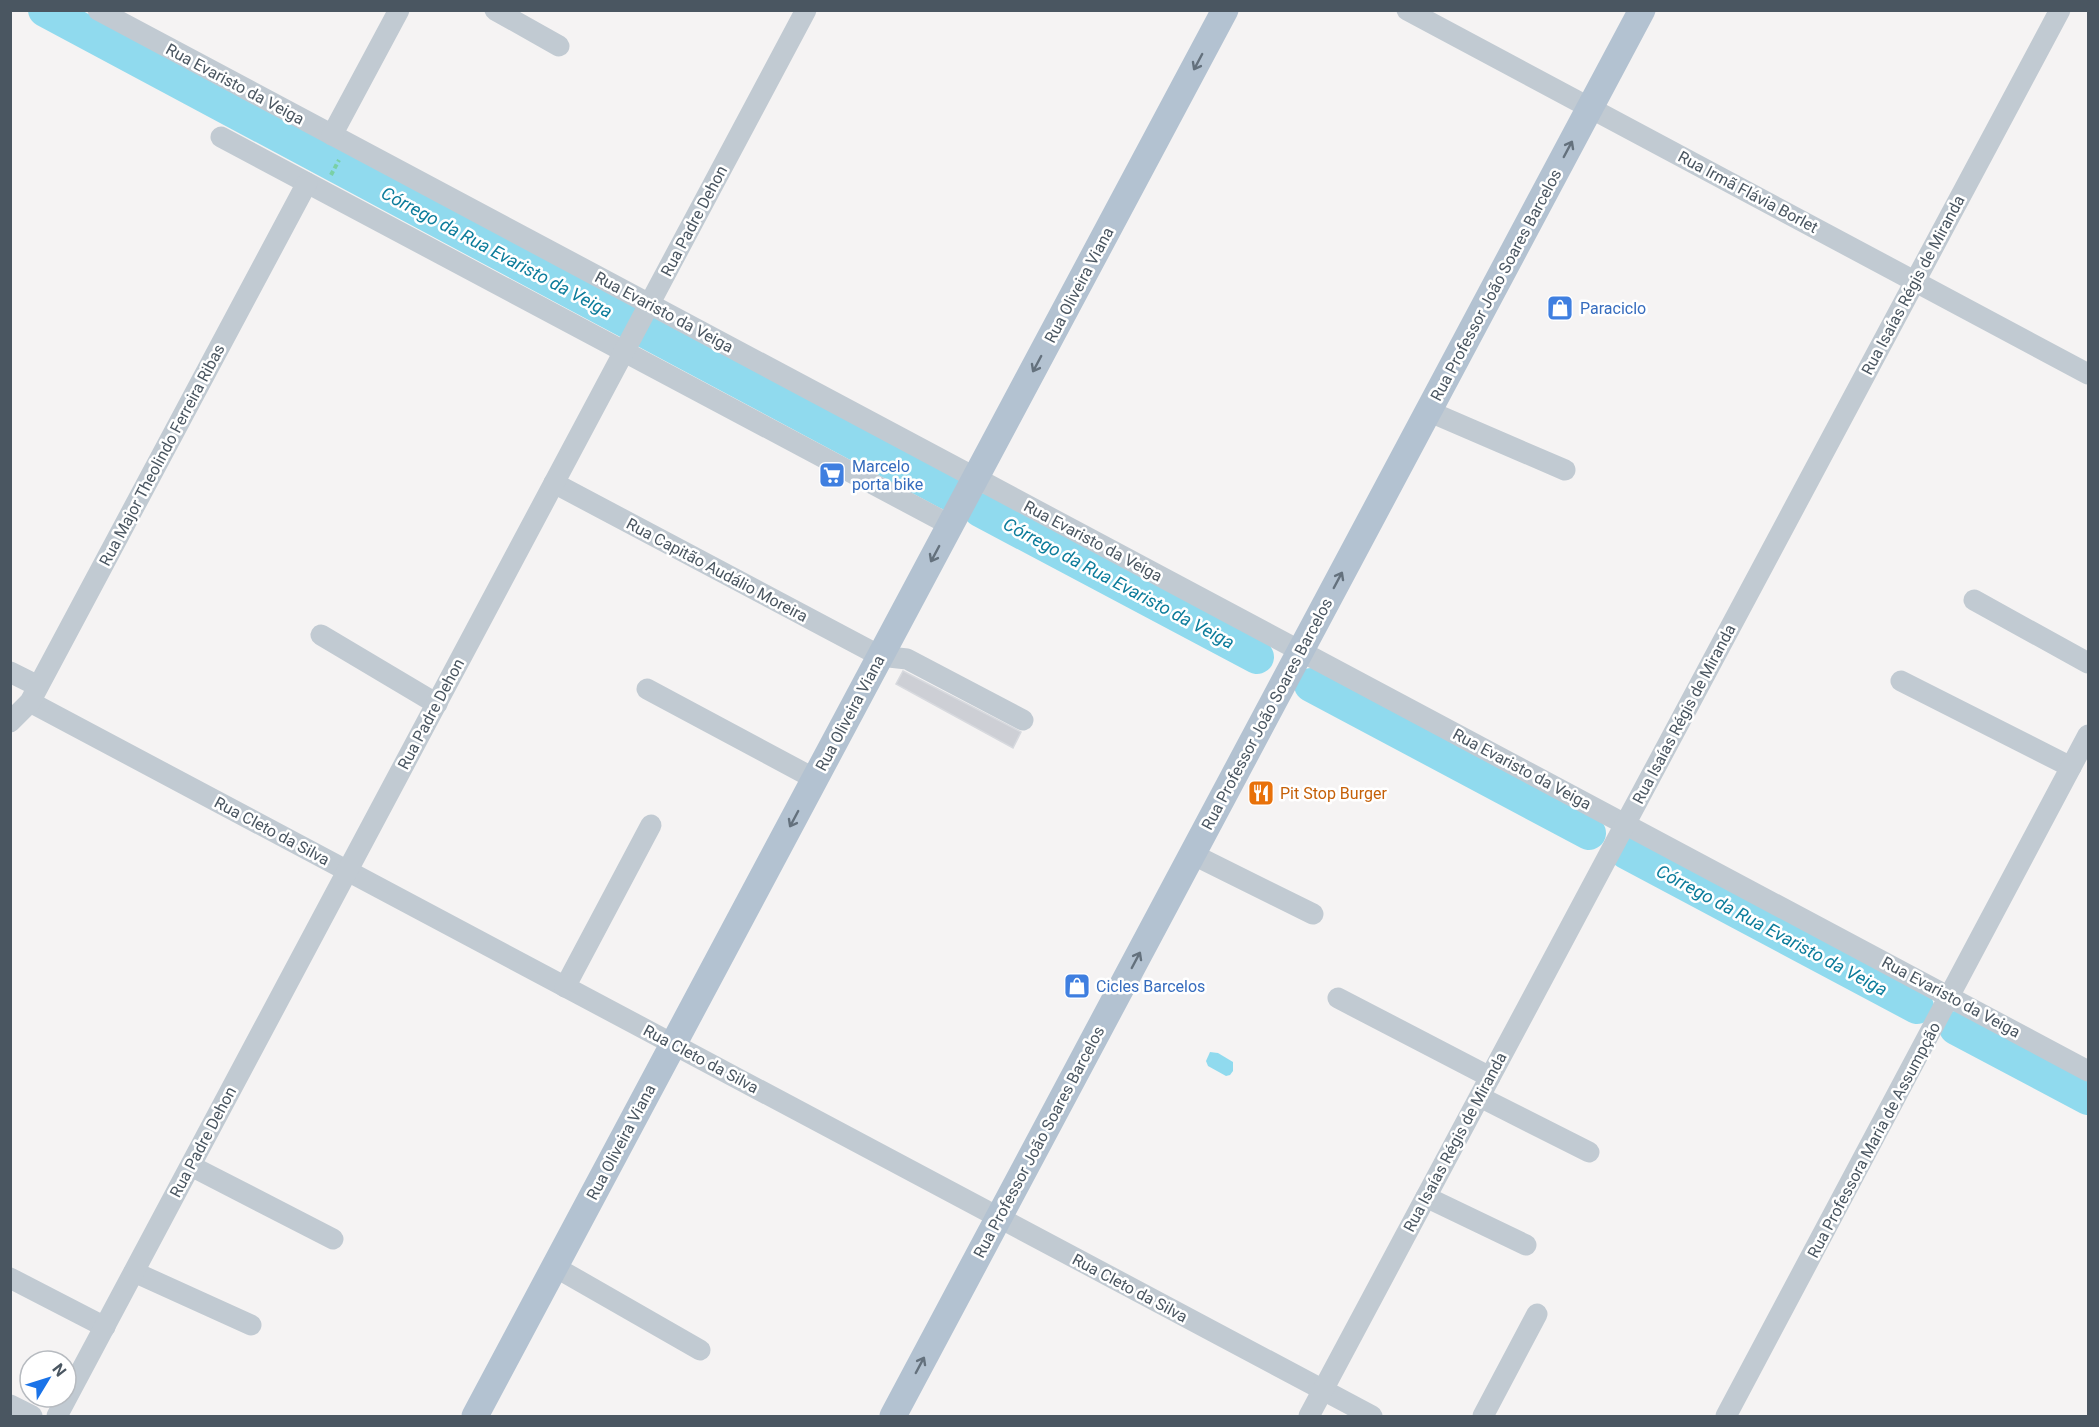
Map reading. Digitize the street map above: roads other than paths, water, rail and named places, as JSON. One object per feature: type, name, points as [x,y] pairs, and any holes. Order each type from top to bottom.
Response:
[{"type":"main road","name":"Rua Oliveira Viana","points":[[475,1416],[1225,10]]},
{"type":"main road","name":"Rua Professor João Soares Barcelos","points":[[892,1416],[1642,10]]},
{"type":"street","name":"Rua Evaristo da Veiga","points":[[98,10],[2088,1071]]},
{"type":"street","points":[[340,140],[399,10]]},
{"type":"street","points":[[495,10],[559,46]]},
{"type":"street","name":"Rua Padre Dehon","points":[[57,1416],[806,10]]},
{"type":"street","name":"Rua Irmã Flávia Borlet","points":[[1407,10],[2088,374]]},
{"type":"street","name":"Rua Isaías Régis de Miranda","points":[[1309,1416],[2060,10]]},
{"type":"street","points":[[221,137],[950,525]]},
{"type":"street","name":"Rua Major Theolindo Ferreira Ribas","points":[[10,722],[34,694],[315,187]]},
{"type":"street","points":[[1428,411],[1565,470]]},
{"type":"street","name":"Rua Capitão Audálio Moreira","points":[[554,483],[880,656],[907,659],[1023,720]]},
{"type":"street","points":[[1974,600],[2088,663]]},
{"type":"street","points":[[321,635],[437,704]]},
{"type":"street","name":"Rua Cleto da Silva","points":[[10,672],[34,694],[347,871],[1372,1416]]},
{"type":"street","points":[[1901,681],[2071,767]]},
{"type":"street","points":[[647,689],[815,779]]},
{"type":"street","name":"Rua Professora Maria de Assumpção","points":[[1726,1416],[2088,735]]},
{"type":"street","points":[[565,987],[651,825]]},
{"type":"street","points":[[1192,854],[1313,915]]},
{"type":"street","points":[[1338,998],[1490,1077]]},
{"type":"street","points":[[1480,1097],[1589,1152]]},
{"type":"street","points":[[190,1166],[333,1239]]},
{"type":"street","points":[[1426,1197],[1526,1245]]},
{"type":"street","points":[[555,1268],[700,1350]]},
{"type":"street","points":[[134,1272],[250,1325]]},
{"type":"street","points":[[10,1278],[105,1327]]},
{"type":"street","points":[[1483,1416],[1537,1314]]},
{"type":"street","points":[[10,1405],[32,1416]]},
{"type":"water","points":[[1210,1052],[1218,1053],[1233,1062],[1233,1071],[1230,1075],[1226,1076],[1208,1066],[1206,1061]]},
{"type":"waterway","name":"Córrego da Rua Evaristo da Veiga","points":[[45,10],[948,493]]},
{"type":"waterway","name":"Córrego da Rua Evaristo da Veiga","points":[[980,510],[1257,657]]},
{"type":"waterway","name":"Córrego da Rua Evaristo da Veiga","points":[[1311,685],[1589,833]]},
{"type":"waterway","name":"Córrego da Rua Evaristo da Veiga","points":[[1626,852],[1917,1007]]},
{"type":"waterway","name":"Córrego da Rua Evaristo da Veiga","points":[[1956,1028],[2088,1098]]},
{"type":"place","name":"Paraciclo","points":[[1560,308]]},
{"type":"place","name":"Marcelo porta bike","points":[[832,475]]},
{"type":"place","name":"Pit Stop Burger","points":[[1261,793]]},
{"type":"place","name":"Cicles Barcelos","points":[[1077,986]]}]
